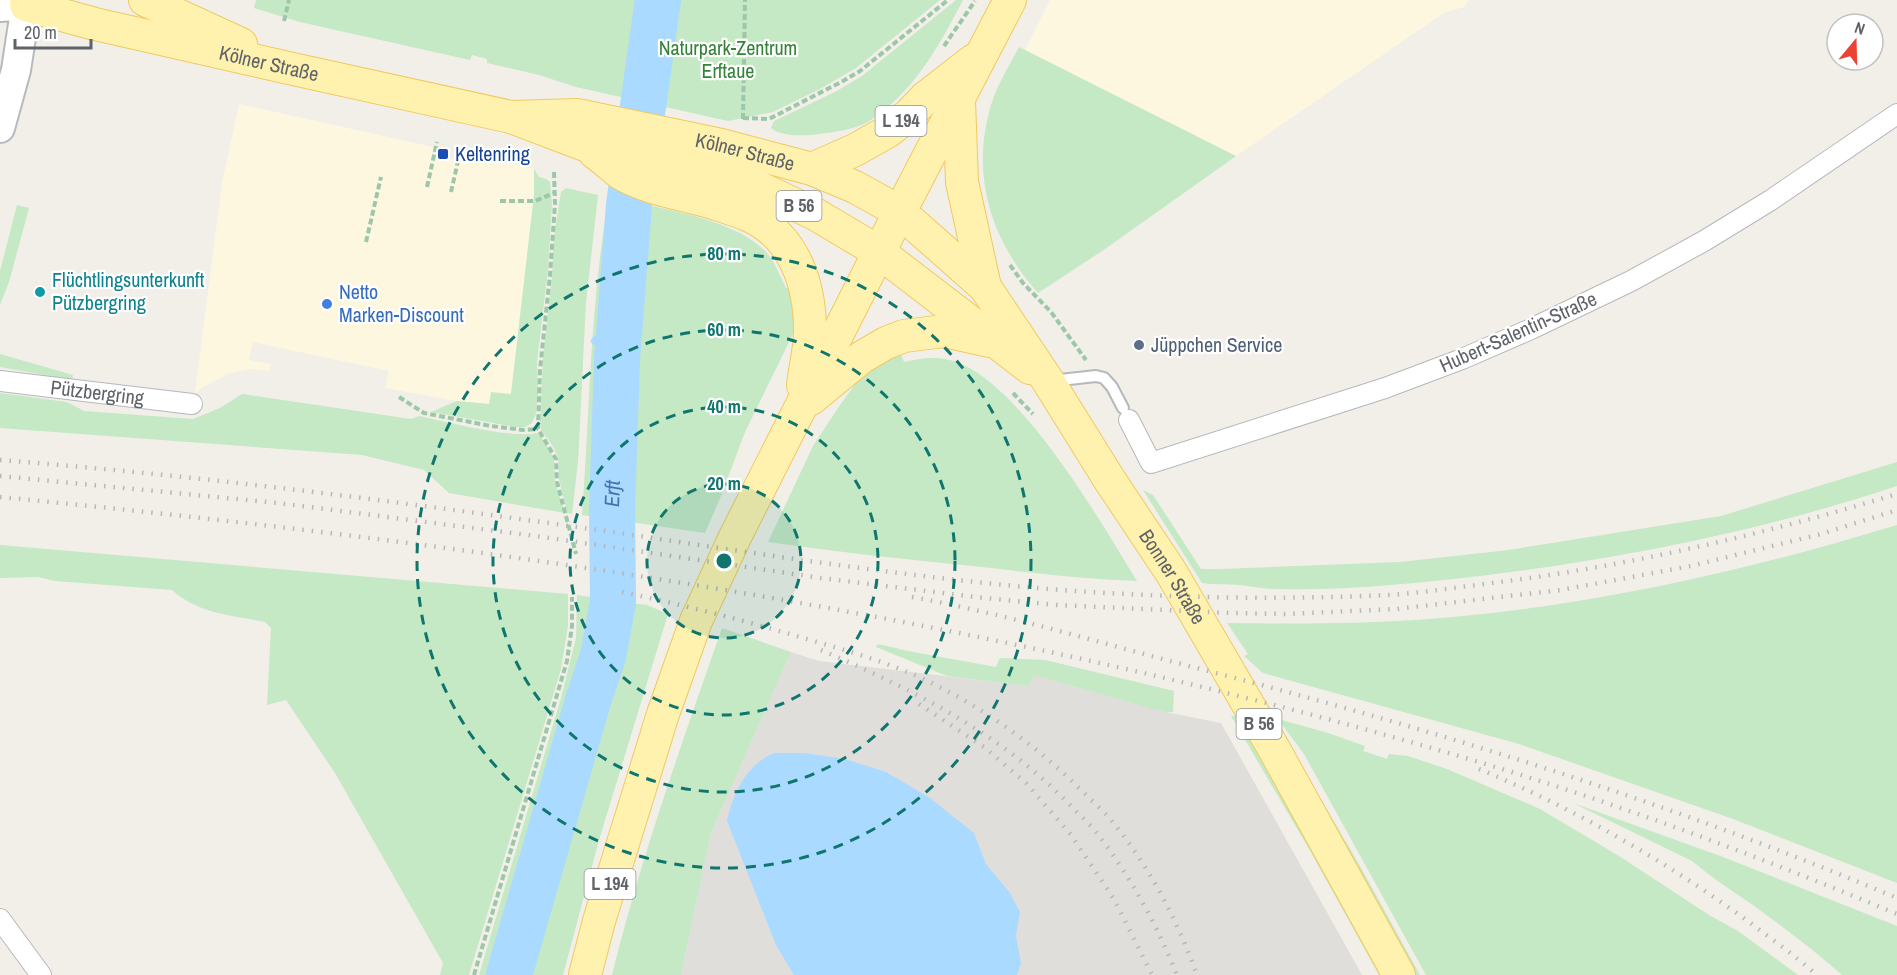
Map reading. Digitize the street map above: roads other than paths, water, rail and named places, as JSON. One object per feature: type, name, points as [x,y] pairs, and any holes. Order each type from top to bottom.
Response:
[{"type":"main road","name":"B 56","points":[[145,0],[293,69]]},
{"type":"main road","name":"L 194","points":[[585,975],[599,921],[663,714],[689,639],[716,574],[1010,0]]},
{"type":"main road","name":"Kölner Straße","points":[[18,3],[95,24],[579,134],[720,161],[812,169],[855,187],[900,212]]},
{"type":"main road","points":[[0,128],[16,70],[18,3]]},
{"type":"main road","name":"L 194","points":[[812,169],[855,150],[886,132],[909,115],[925,98],[980,56]]},
{"type":"main road","name":"B 56","points":[[959,97],[962,182],[985,287]]},
{"type":"main road","name":"B 56","points":[[579,134],[620,173],[653,188],[720,161],[752,217],[779,237],[791,252],[802,273],[807,296],[810,332],[799,410]]},
{"type":"main road","name":"Kölner Straße","points":[[720,161],[760,188],[806,209],[879,252],[1048,381]]},
{"type":"main road","name":"Bonner Straße","points":[[900,212],[985,287],[1048,381],[1171,572],[1280,759],[1399,975]]},
{"type":"main road","name":"L 194","points":[[799,410],[862,357],[904,336],[944,331],[997,343]]},
{"type":"street","name":"Hubert-Salentin-Straße","points":[[1126,414],[1151,463],[1363,395],[1462,359],[1631,281],[1704,241],[1781,194],[1897,114]]},
{"type":"street","name":"Pützbergring","points":[[0,381],[192,404]]},
{"type":"street","points":[[0,920],[41,975]]},
{"type":"lane","name":"Hubert-Salentin-Straße","points":[[1048,381],[1096,376],[1104,378],[1112,387],[1126,414]]},
{"type":"water","points":[[774,753],[804,753],[845,759],[886,772],[930,798],[974,833],[986,864],[1010,893],[1020,912],[1016,936],[1021,963],[1017,975],[794,975],[776,945],[727,821],[737,790],[748,772],[764,758]]},
{"type":"waterway","name":"Erft","points":[[509,975],[603,656],[613,602],[612,510],[617,360],[629,205],[658,0]]},
{"type":"waterway","points":[[595,341],[620,319]]},
{"type":"railway","points":[[0,460],[230,482],[383,501],[949,579],[1102,593],[1224,597],[1388,595],[1537,577],[1692,548],[1795,523],[1897,494]]},
{"type":"railway","points":[[0,476],[278,503],[975,597],[1056,605],[1286,614],[1396,609],[1561,590],[1691,566],[1821,534],[1897,510]]},
{"type":"railway","points":[[0,497],[377,539],[566,565],[753,595],[940,629],[1125,669],[1310,714],[1544,782],[1697,835],[1897,914]]},
{"type":"railway","points":[[622,592],[784,632],[864,656],[919,677],[985,713],[1045,757],[1111,820],[1150,874],[1171,913],[1197,975]]},
{"type":"railway","points":[[912,597],[1051,629],[1458,741],[1635,798],[1897,898]]},
{"type":"railway","points":[[821,650],[889,681],[954,716],[986,735],[1044,780],[1093,829],[1120,865],[1152,919],[1177,975]]},
{"type":"railway","points":[[919,704],[984,747],[1026,783],[1071,835],[1114,899],[1152,975]]},
{"type":"railway","points":[[1479,769],[1549,800],[1649,855],[1745,919],[1817,975]]},
{"type":"place","name":"Keltenring","points":[[443,154]]},
{"type":"place","name":"Flüchtlingsunterkunft Pützbergring","points":[[40,292]]},
{"type":"place","name":"Netto Marken-Discount","points":[[327,304]]},
{"type":"place","name":"Jüppchen Service","points":[[1139,345]]},
{"type":"park label","name":"Naturpark-Zentrum Erftaue","points":[[728,60]]}]
